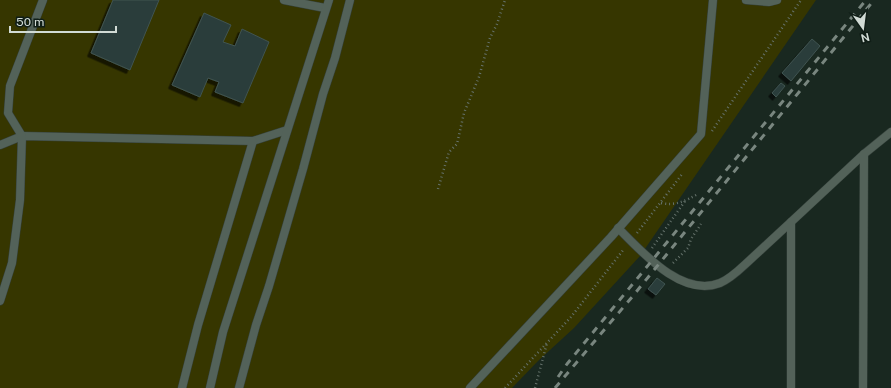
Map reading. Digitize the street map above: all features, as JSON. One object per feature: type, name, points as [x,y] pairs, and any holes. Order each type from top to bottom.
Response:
[{"type":"lane","points":[[0,300],[12,263],[20,200],[22,136],[8,113],[10,86],[43,0]]},
{"type":"lane","points":[[284,0],[325,8]]},
{"type":"lane","points":[[210,388],[223,332],[325,8],[329,0]]},
{"type":"lane","points":[[239,388],[256,325],[298,189],[350,0]]},
{"type":"lane","points":[[470,388],[618,228],[701,134],[713,0]]},
{"type":"lane","points":[[746,0],[769,2],[777,0]]},
{"type":"lane","points":[[0,146],[22,136],[253,141],[287,130]]},
{"type":"lane","points":[[618,228],[639,249],[674,278],[691,285],[705,286],[719,284],[731,277],[864,154],[891,132]]},
{"type":"lane","points":[[182,388],[198,325],[253,141]]},
{"type":"lane","points":[[863,388],[864,154]]},
{"type":"lane","points":[[791,222],[791,388]]},
{"type":"path","points":[[438,189],[449,152],[457,144],[464,113],[479,77],[490,38],[497,24],[505,0]]},
{"type":"path","points":[[661,203],[670,205],[685,201],[698,194]]},
{"type":"path","points":[[639,249],[645,242],[653,248],[663,231],[685,201]]},
{"type":"path","points":[[665,271],[688,248],[691,239],[702,224]]},
{"type":"path","points":[[505,388],[547,343],[534,388]]},
{"type":"shaded area","points":[[0,0],[816,0],[640,256],[574,328],[538,361],[512,388],[0,388]]},
{"type":"building","points":[[113,0],[159,0],[130,70],[91,53]]},
{"type":"building","points":[[204,13],[231,25],[223,42],[235,46],[242,29],[269,42],[243,103],[215,92],[219,82],[208,78],[200,97],[172,85]]},
{"type":"building","points":[[812,39],[820,46],[791,81],[782,73]]},
{"type":"building","points":[[781,83],[785,86],[776,97],[772,93]]},
{"type":"building","points":[[657,278],[665,284],[656,295],[648,289]]},
{"type":"railway","points":[[558,377],[567,364],[866,0]]},
{"type":"railway","points":[[555,388],[632,297],[874,0]]}]
